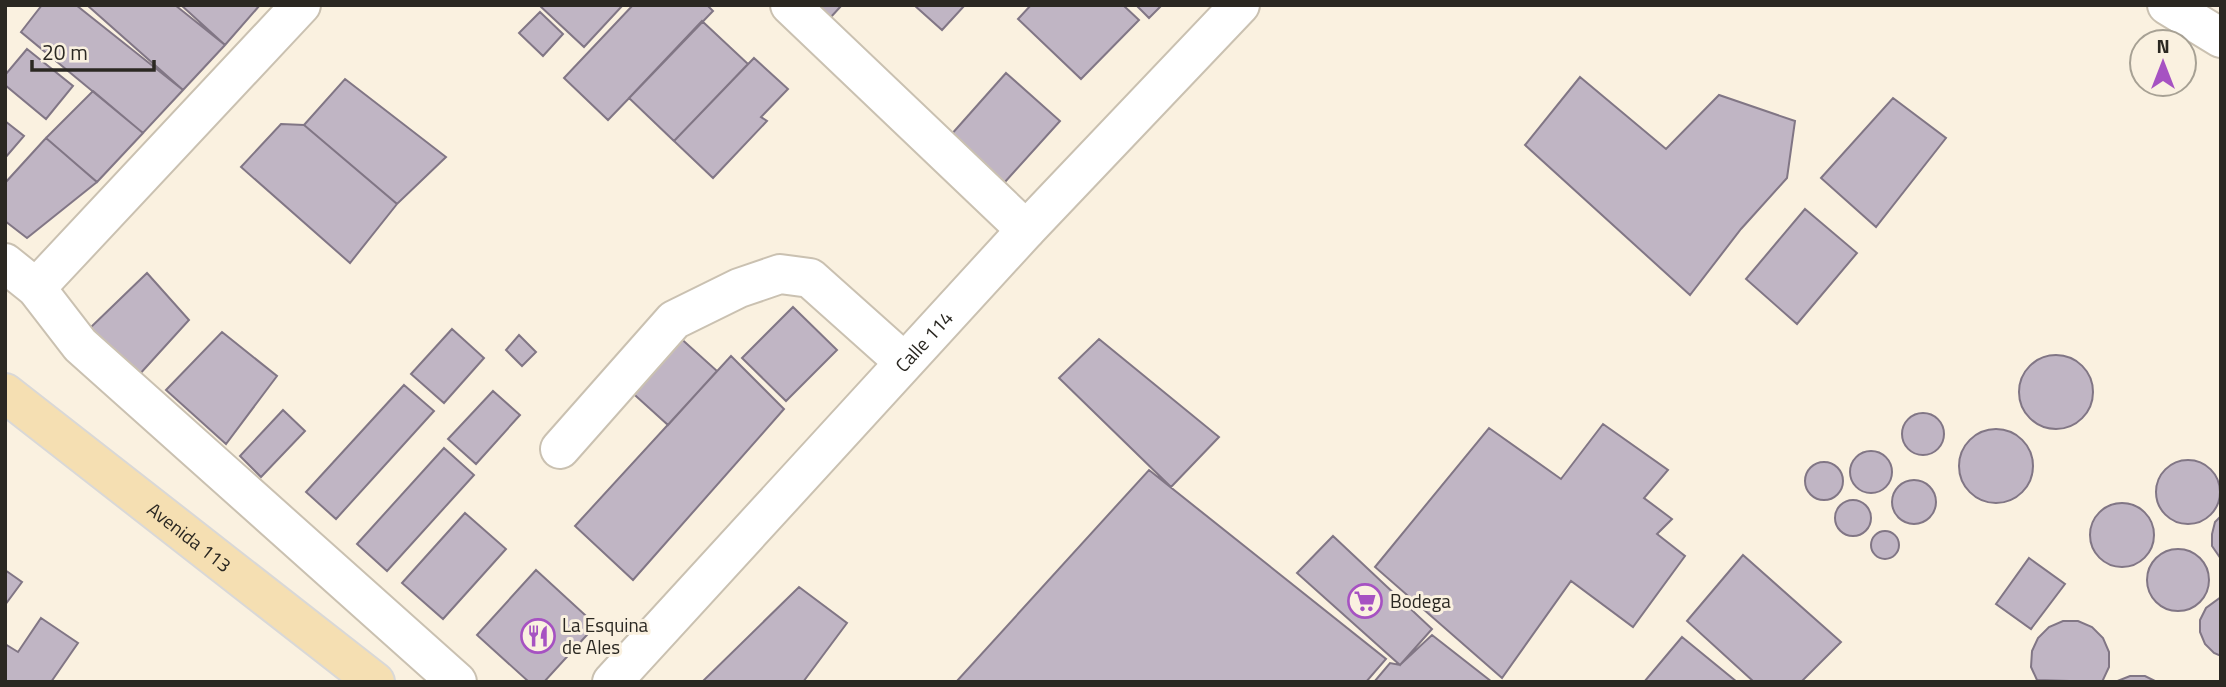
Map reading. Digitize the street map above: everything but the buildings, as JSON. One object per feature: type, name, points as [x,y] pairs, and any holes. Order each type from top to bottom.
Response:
[{"type":"main road","name":"Avenida 113","points":[[5,394],[375,682]]},
{"type":"street","points":[[36,288],[301,5]]},
{"type":"street","points":[[790,5],[1026,230]]},
{"type":"street","name":"Calle 114","points":[[612,682],[1026,230],[1240,5]]},
{"type":"street","points":[[2167,5],[2221,38]]},
{"type":"street","points":[[5,264],[36,288],[80,345],[457,682]]},
{"type":"street","points":[[559,449],[674,320],[739,288],[780,274],[810,278],[904,362]]},
{"type":"place","name":"Bodega","points":[[1365,601]]},
{"type":"place","name":"La Esquina de Ales","points":[[538,636]]}]
